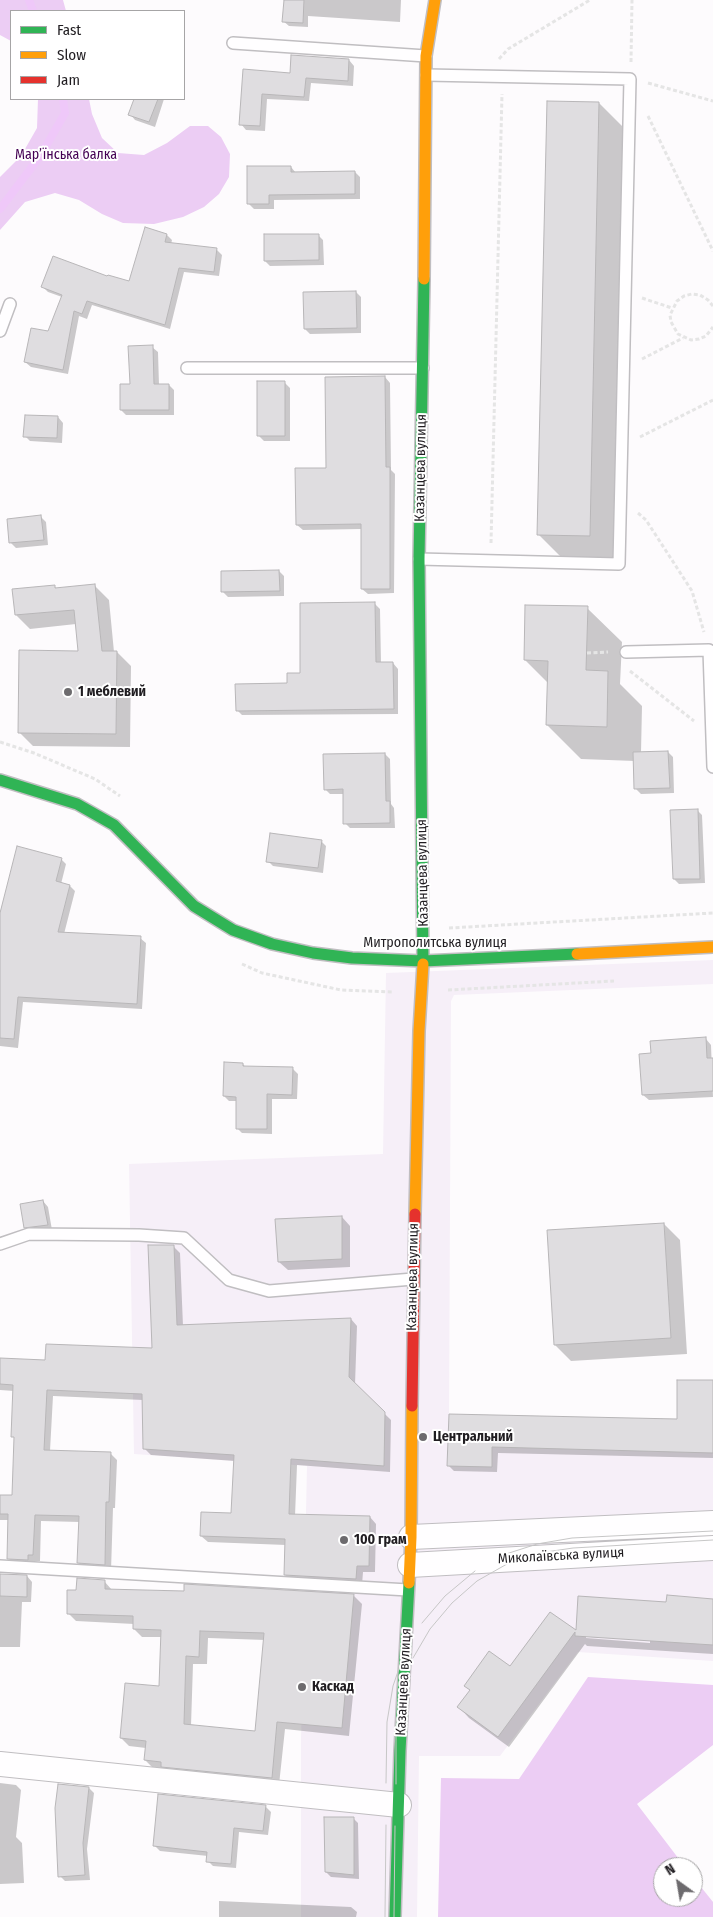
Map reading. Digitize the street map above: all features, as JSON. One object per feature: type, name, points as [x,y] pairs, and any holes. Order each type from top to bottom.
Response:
[{"type":"street","name":"Казанцева вулиця","points":[[396,1917],[411,1538],[413,1279],[424,961],[419,559],[426,56],[435,0]]},
{"type":"street","name":"Митрополитська вулиця","points":[[0,780],[77,804],[114,825],[194,906],[233,930],[272,944],[313,953],[352,958],[424,961],[713,946]]},
{"type":"street","name":"Миколаївська вулиця","points":[[411,1538],[713,1523]]},
{"type":"street","name":"Миколаївська вулиця","points":[[410,1565],[713,1548]]},
{"type":"street","points":[[0,1764],[399,1805]]},
{"type":"lane","points":[[233,43],[426,56]]},
{"type":"lane","points":[[419,559],[619,564],[630,79],[426,74]]},
{"type":"lane","points":[[0,331],[10,304]]},
{"type":"lane","points":[[187,368],[423,368]]},
{"type":"lane","points":[[626,652],[709,650],[713,767]]},
{"type":"lane","points":[[0,1244],[29,1234],[139,1235],[184,1238],[229,1280],[269,1290],[413,1279]]},
{"type":"lane","points":[[0,1566],[408,1590]]},
{"type":"path","points":[[483,76],[508,49],[590,0]]},
{"type":"path","points":[[632,0],[630,79],[713,101]]},
{"type":"path","points":[[491,562],[502,76]]},
{"type":"path","points":[[647,113],[713,251]]},
{"type":"path","points":[[625,293],[672,308]]},
{"type":"path","points":[[712,330],[699,339],[691,340],[683,338],[678,334],[671,322],[672,308],[684,296],[700,295],[713,306]]},
{"type":"path","points":[[624,368],[683,338]]},
{"type":"path","points":[[622,445],[713,400]]},
{"type":"path","points":[[621,500],[646,520],[692,591],[709,650]]},
{"type":"path","points":[[606,652],[614,658]]},
{"type":"path","points":[[629,670],[712,736]]},
{"type":"path","points":[[0,742],[34,753],[95,779],[128,801]]},
{"type":"path","points":[[445,928],[713,913]]},
{"type":"path","points":[[422,991],[615,981]]},
{"type":"shaded area","name":"Центральний","points":[[713,960],[713,984],[454,995],[451,1001],[449,1414],[713,1420],[713,1661],[578,1652],[500,1756],[419,1756],[417,1917],[301,1917],[301,1739],[307,1466],[134,1454],[129,1164],[383,1154],[386,973]]},
{"type":"green space","points":[[0,0],[63,0],[66,10],[10,10],[10,40],[0,35]]},
{"type":"green space","name":"Мар’їнська балка","points":[[38,100],[89,100],[92,114],[102,138],[118,153],[144,155],[167,143],[190,126],[208,126],[221,137],[230,154],[229,177],[219,194],[204,207],[183,217],[154,224],[123,223],[102,214],[79,200],[55,193],[25,202],[0,230],[0,177],[21,156],[37,128]]},
{"type":"green space","points":[[588,1677],[713,1685],[713,1745],[637,1804],[677,1857],[653,1857],[653,1907],[703,1907],[703,1890],[713,1902],[713,1917],[438,1917],[441,1778],[519,1779]]},
{"type":"building","points":[[284,0],[304,0],[303,23],[282,22]]},
{"type":"building","points":[[291,55],[349,59],[348,81],[306,78],[304,97],[262,94],[260,126],[239,125],[243,69],[290,73]]},
{"type":"building","points":[[134,100],[158,100],[149,122],[128,115]]},
{"type":"building","points":[[547,101],[599,102],[590,536],[537,535]]},
{"type":"building","points":[[247,166],[291,166],[291,172],[355,171],[355,194],[269,195],[269,204],[247,204]]},
{"type":"building","points":[[145,227],[167,234],[165,242],[217,248],[214,272],[179,268],[165,325],[87,301],[82,314],[74,311],[63,370],[24,362],[31,328],[48,331],[62,295],[41,287],[53,256],[107,276],[129,281]]},
{"type":"building","points":[[264,234],[319,234],[319,260],[264,261]]},
{"type":"building","points":[[356,291],[357,328],[304,329],[303,292]]},
{"type":"building","points":[[153,345],[154,384],[169,384],[169,410],[120,410],[120,384],[130,384],[128,346]]},
{"type":"building","points":[[385,376],[386,467],[390,467],[390,589],[361,589],[361,524],[296,525],[295,468],[326,468],[325,377]]},
{"type":"building","points":[[257,381],[285,381],[285,436],[257,436]]},
{"type":"building","points":[[25,415],[58,416],[57,438],[23,437]]},
{"type":"building","points":[[41,515],[44,540],[9,543],[7,519]]},
{"type":"building","points":[[279,570],[280,591],[221,592],[221,571]]},
{"type":"building","points":[[95,584],[102,651],[117,651],[116,734],[18,733],[19,650],[78,651],[74,610],[15,615],[12,589],[55,585],[55,588]]},
{"type":"building","points":[[375,602],[376,662],[393,662],[394,709],[236,711],[235,684],[287,683],[287,673],[300,673],[300,603]]},
{"type":"building","points":[[525,605],[588,606],[586,670],[608,671],[607,727],[546,725],[548,661],[524,660]]},
{"type":"building","points":[[668,751],[670,788],[634,789],[633,752]]},
{"type":"building","points":[[385,753],[386,801],[390,801],[390,823],[343,824],[343,789],[324,790],[323,754]]},
{"type":"building","points":[[698,809],[700,879],[673,879],[670,810]]},
{"type":"building","points":[[270,833],[322,840],[318,868],[266,862]]},
{"type":"building","points":[[17,846],[62,858],[56,881],[70,885],[58,932],[141,936],[137,1004],[18,997],[14,1039],[0,1038],[0,913]]},
{"type":"building","points":[[706,1037],[707,1058],[713,1058],[713,1091],[642,1095],[639,1054],[651,1053],[650,1041]]},
{"type":"building","points":[[224,1062],[243,1063],[243,1066],[293,1067],[292,1095],[267,1094],[267,1129],[236,1129],[236,1097],[223,1096]]},
{"type":"building","points":[[43,1200],[48,1225],[24,1228],[20,1204]]},
{"type":"building","points":[[342,1216],[342,1259],[278,1262],[275,1219]]},
{"type":"building","points":[[664,1223],[671,1338],[554,1345],[547,1230]]},
{"type":"building","points":[[148,1245],[174,1245],[177,1325],[351,1318],[349,1377],[385,1412],[384,1466],[291,1459],[289,1514],[370,1516],[369,1566],[357,1566],[356,1579],[284,1575],[285,1539],[200,1536],[201,1512],[231,1513],[234,1455],[143,1449],[142,1394],[47,1390],[44,1450],[111,1452],[109,1502],[106,1502],[105,1565],[77,1563],[79,1516],[35,1515],[33,1555],[28,1555],[28,1560],[7,1559],[8,1514],[0,1514],[0,1495],[12,1495],[14,1437],[11,1437],[13,1385],[0,1384],[0,1358],[45,1360],[46,1344],[152,1348]]},
{"type":"building","points":[[677,1380],[713,1380],[713,1453],[492,1447],[492,1467],[447,1466],[449,1414],[677,1419]]},
{"type":"building","points":[[0,1574],[27,1575],[27,1597],[0,1596]]},
{"type":"building","points":[[77,1578],[105,1580],[105,1589],[184,1591],[184,1584],[354,1594],[342,1728],[277,1722],[272,1778],[161,1767],[161,1762],[144,1760],[146,1741],[120,1738],[125,1683],[159,1686],[161,1630],[133,1629],[133,1616],[67,1614],[67,1590],[76,1590]],"holes":[[[200,1631],[264,1633],[255,1731],[184,1724],[186,1656],[199,1657]]]},
{"type":"building","points":[[667,1595],[713,1599],[713,1645],[575,1636],[575,1632],[498,1737],[457,1707],[470,1690],[464,1686],[489,1651],[510,1666],[550,1612],[576,1630],[578,1596],[666,1602]]},
{"type":"building","points":[[58,1784],[89,1787],[83,1843],[85,1875],[58,1877],[55,1808]]},
{"type":"building","points":[[158,1794],[266,1805],[263,1831],[234,1828],[231,1864],[206,1862],[207,1852],[153,1846]]},
{"type":"building","points":[[324,1817],[354,1817],[354,1875],[325,1872]]},
{"type":"waterway","points":[[29,0],[33,10]]},
{"type":"waterway","points":[[0,209],[41,155],[65,113],[63,100]]},
{"type":"tram line","points":[[503,1555],[537,1544],[572,1538],[713,1531]]},
{"type":"tram line","points":[[539,1553],[573,1548],[713,1540]]},
{"type":"tram line","points":[[413,1658],[430,1629],[452,1603],[477,1581],[507,1564]]},
{"type":"tram line","points":[[422,1623],[445,1596],[475,1571]]},
{"type":"tram line","points":[[386,1783],[387,1722],[393,1686],[404,1654]]},
{"type":"tram line","points":[[396,1784],[396,1724],[403,1686]]},
{"type":"tram line","points":[[385,1917],[386,1825]]},
{"type":"tram line","points":[[394,1917],[395,1826]]},
{"type":"traffic: fast","points":[[423,964],[419,559],[424,279]]},
{"type":"traffic: fast","points":[[0,780],[77,804],[114,825],[194,906],[233,930],[272,944],[313,953],[352,958],[423,961],[577,954]]},
{"type":"traffic: fast","points":[[395,1917],[400,1751],[409,1583]]},
{"type":"traffic: slow","points":[[424,279],[426,56],[435,0]]},
{"type":"traffic: slow","points":[[577,954],[713,947]]},
{"type":"traffic: slow","points":[[415,1214],[419,1031],[423,964]]},
{"type":"traffic: slow","points":[[409,1583],[412,1406]]},
{"type":"traffic: jam","points":[[412,1406],[415,1214]]},
{"type":"place","name":"1 меблевий","points":[[68,692]]},
{"type":"place","name":"Центральний","points":[[423,1437]]},
{"type":"place","name":"100 грам","points":[[344,1540]]},
{"type":"place","name":"Каскад","points":[[302,1687]]}]
